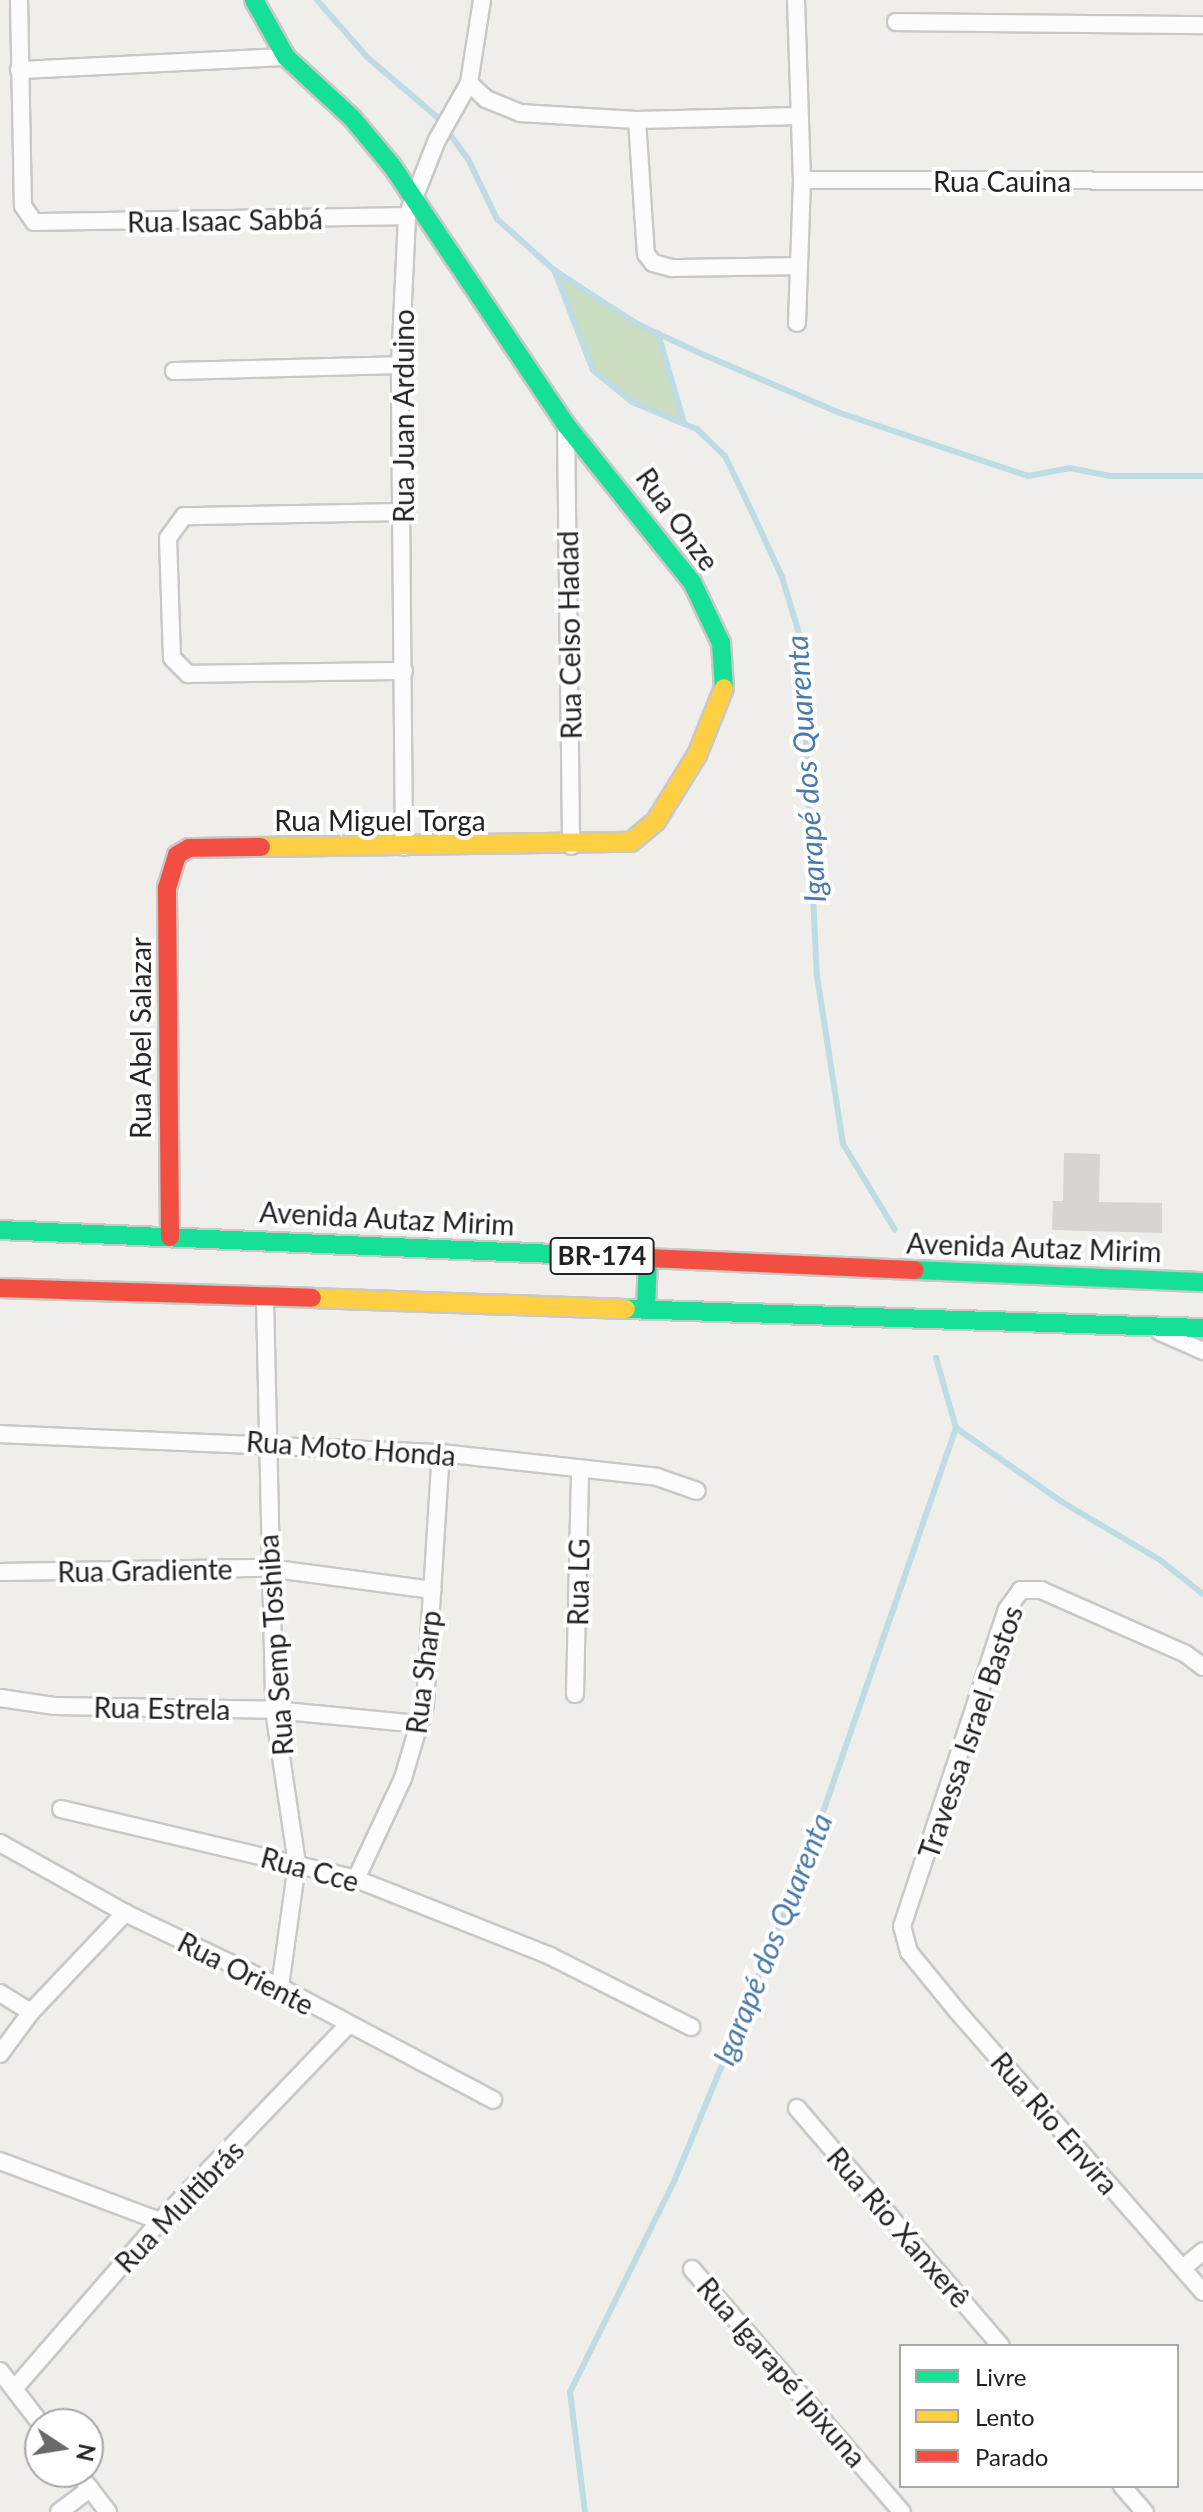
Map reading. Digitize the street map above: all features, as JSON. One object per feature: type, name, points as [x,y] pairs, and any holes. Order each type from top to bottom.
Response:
[{"type":"main road","name":"Rua Onze","points":[[254,0],[286,57],[352,118],[409,207],[566,425],[692,582],[721,643],[725,668],[714,722],[656,821],[631,842],[571,846]]},
{"type":"main road","name":"Rua Miguel Torga","points":[[189,848],[571,846]]},
{"type":"main road","name":"Rua Abel Salazar","points":[[170,1237],[167,888],[171,863],[189,848]]},
{"type":"main road","name":"Avenida Autaz Mirim","points":[[0,1230],[1203,1282]]},
{"type":"main road","points":[[646,1309],[648,1258]]},
{"type":"main road","name":"BR-174","points":[[0,1288],[265,1300],[1203,1328]]},
{"type":"street","points":[[19,0],[19,70],[286,57]]},
{"type":"street","name":"Rua Juan Arduino","points":[[404,847],[400,365],[409,207],[437,140],[466,89],[482,0]]},
{"type":"street","points":[[796,0],[802,180],[797,323]]},
{"type":"street","points":[[896,22],[1203,25]]},
{"type":"street","name":"Rua Isaac Sabbá","points":[[19,70],[23,206],[34,222],[409,207]]},
{"type":"street","points":[[466,89],[520,113],[637,120],[799,116]]},
{"type":"street","points":[[637,120],[646,254],[653,263],[672,268],[799,266]]},
{"type":"street","name":"Rua Cauina","points":[[802,180],[1203,181]]},
{"type":"street","points":[[174,371],[400,365]]},
{"type":"street","name":"Rua Celso Hadad","points":[[566,425],[571,846]]},
{"type":"street","points":[[402,512],[184,516],[168,538],[172,658],[188,674],[404,671]]},
{"type":"street","name":"Rua Semp Toshiba","points":[[265,1300],[268,1568],[274,1710],[297,1864],[280,1987]]},
{"type":"street","points":[[1148,1327],[1203,1351]]},
{"type":"street","name":"Rua Moto Honda","points":[[0,1434],[267,1442],[441,1453],[657,1477],[697,1491]]},
{"type":"street","name":"Rua Sharp","points":[[356,1879],[403,1778],[420,1724],[429,1674],[441,1453]]},
{"type":"street","name":"Rua LG","points":[[575,1694],[580,1470]]},
{"type":"street","name":"Rua Gradiente","points":[[0,1572],[268,1568],[433,1590]]},
{"type":"street","name":"Travessa Israel Bastos","points":[[909,1952],[902,1926],[1014,1598],[1028,1588],[1041,1590],[1186,1654],[1203,1667]]},
{"type":"street","name":"Rua Estrela","points":[[0,1698],[55,1706],[274,1710],[420,1724]]},
{"type":"street","name":"Rua Cce","points":[[61,1809],[356,1879],[550,1956],[691,2027]]},
{"type":"street","name":"Rua Oriente","points":[[0,1843],[125,1913],[280,1987],[347,2026],[493,2100]]},
{"type":"street","points":[[0,2054],[31,2012],[125,1913]]},
{"type":"street","name":"Rua Rio Envira","points":[[909,1952],[1203,2292]]},
{"type":"street","points":[[0,1993],[31,2012]]},
{"type":"street","name":"Rua Multibrás","points":[[7,2390],[160,2221],[347,2026]]},
{"type":"street","name":"Rua Rio Xanxerê","points":[[797,2108],[999,2344]]},
{"type":"street","points":[[0,2161],[160,2221]]},
{"type":"street","points":[[1183,2268],[1203,2251]]},
{"type":"street","name":"Rua Igarapé Ipixuna","points":[[692,2269],[902,2512]]},
{"type":"street","points":[[0,2371],[7,2390],[25,2408]]},
{"type":"street","points":[[1124,2488],[1145,2512]]},
{"type":"street","points":[[59,2512],[90,2489],[108,2512]]},
{"type":"green space","points":[[554,270],[658,333],[684,423],[632,402],[593,370]]},
{"type":"building","points":[[1064,1153],[1100,1154],[1099,1202],[1162,1203],[1162,1233],[1052,1230],[1053,1201],[1063,1201]]},
{"type":"waterway","name":"Igarapé dos Quarenta","points":[[317,0],[367,57],[437,117],[468,159],[497,219],[554,270],[593,370],[632,402],[697,429],[725,456],[752,512],[782,577],[801,640],[817,976],[843,1144],[895,1230]]},
{"type":"waterway","points":[[554,270],[637,324],[704,355],[840,413],[1028,476],[1070,468],[1110,476],[1203,476]]},
{"type":"waterway","points":[[658,333],[684,423]]},
{"type":"waterway","name":"Igarapé dos Quarenta","points":[[585,2512],[570,2392],[673,2184],[805,1864],[956,1428],[936,1358]]},
{"type":"waterway","points":[[956,1428],[1062,1502],[1160,1560],[1203,1594]]},
{"type":"traffic: fast","points":[[254,0],[286,57],[352,118],[392,166],[566,425],[692,582],[721,643],[724,688]]},
{"type":"traffic: fast","points":[[0,1230],[624,1257]]},
{"type":"traffic: fast","points":[[646,1309],[648,1258]]},
{"type":"traffic: fast","points":[[915,1270],[1203,1282]]},
{"type":"traffic: fast","points":[[626,1309],[1203,1328]]},
{"type":"traffic: slow","points":[[261,847],[631,842],[656,821],[697,755],[724,688]]},
{"type":"traffic: slow","points":[[312,1298],[626,1309]]},
{"type":"traffic: jam","points":[[170,1237],[167,888],[177,855],[189,848],[261,847]]},
{"type":"traffic: jam","points":[[624,1257],[915,1270]]},
{"type":"traffic: jam","points":[[0,1288],[312,1298]]}]
